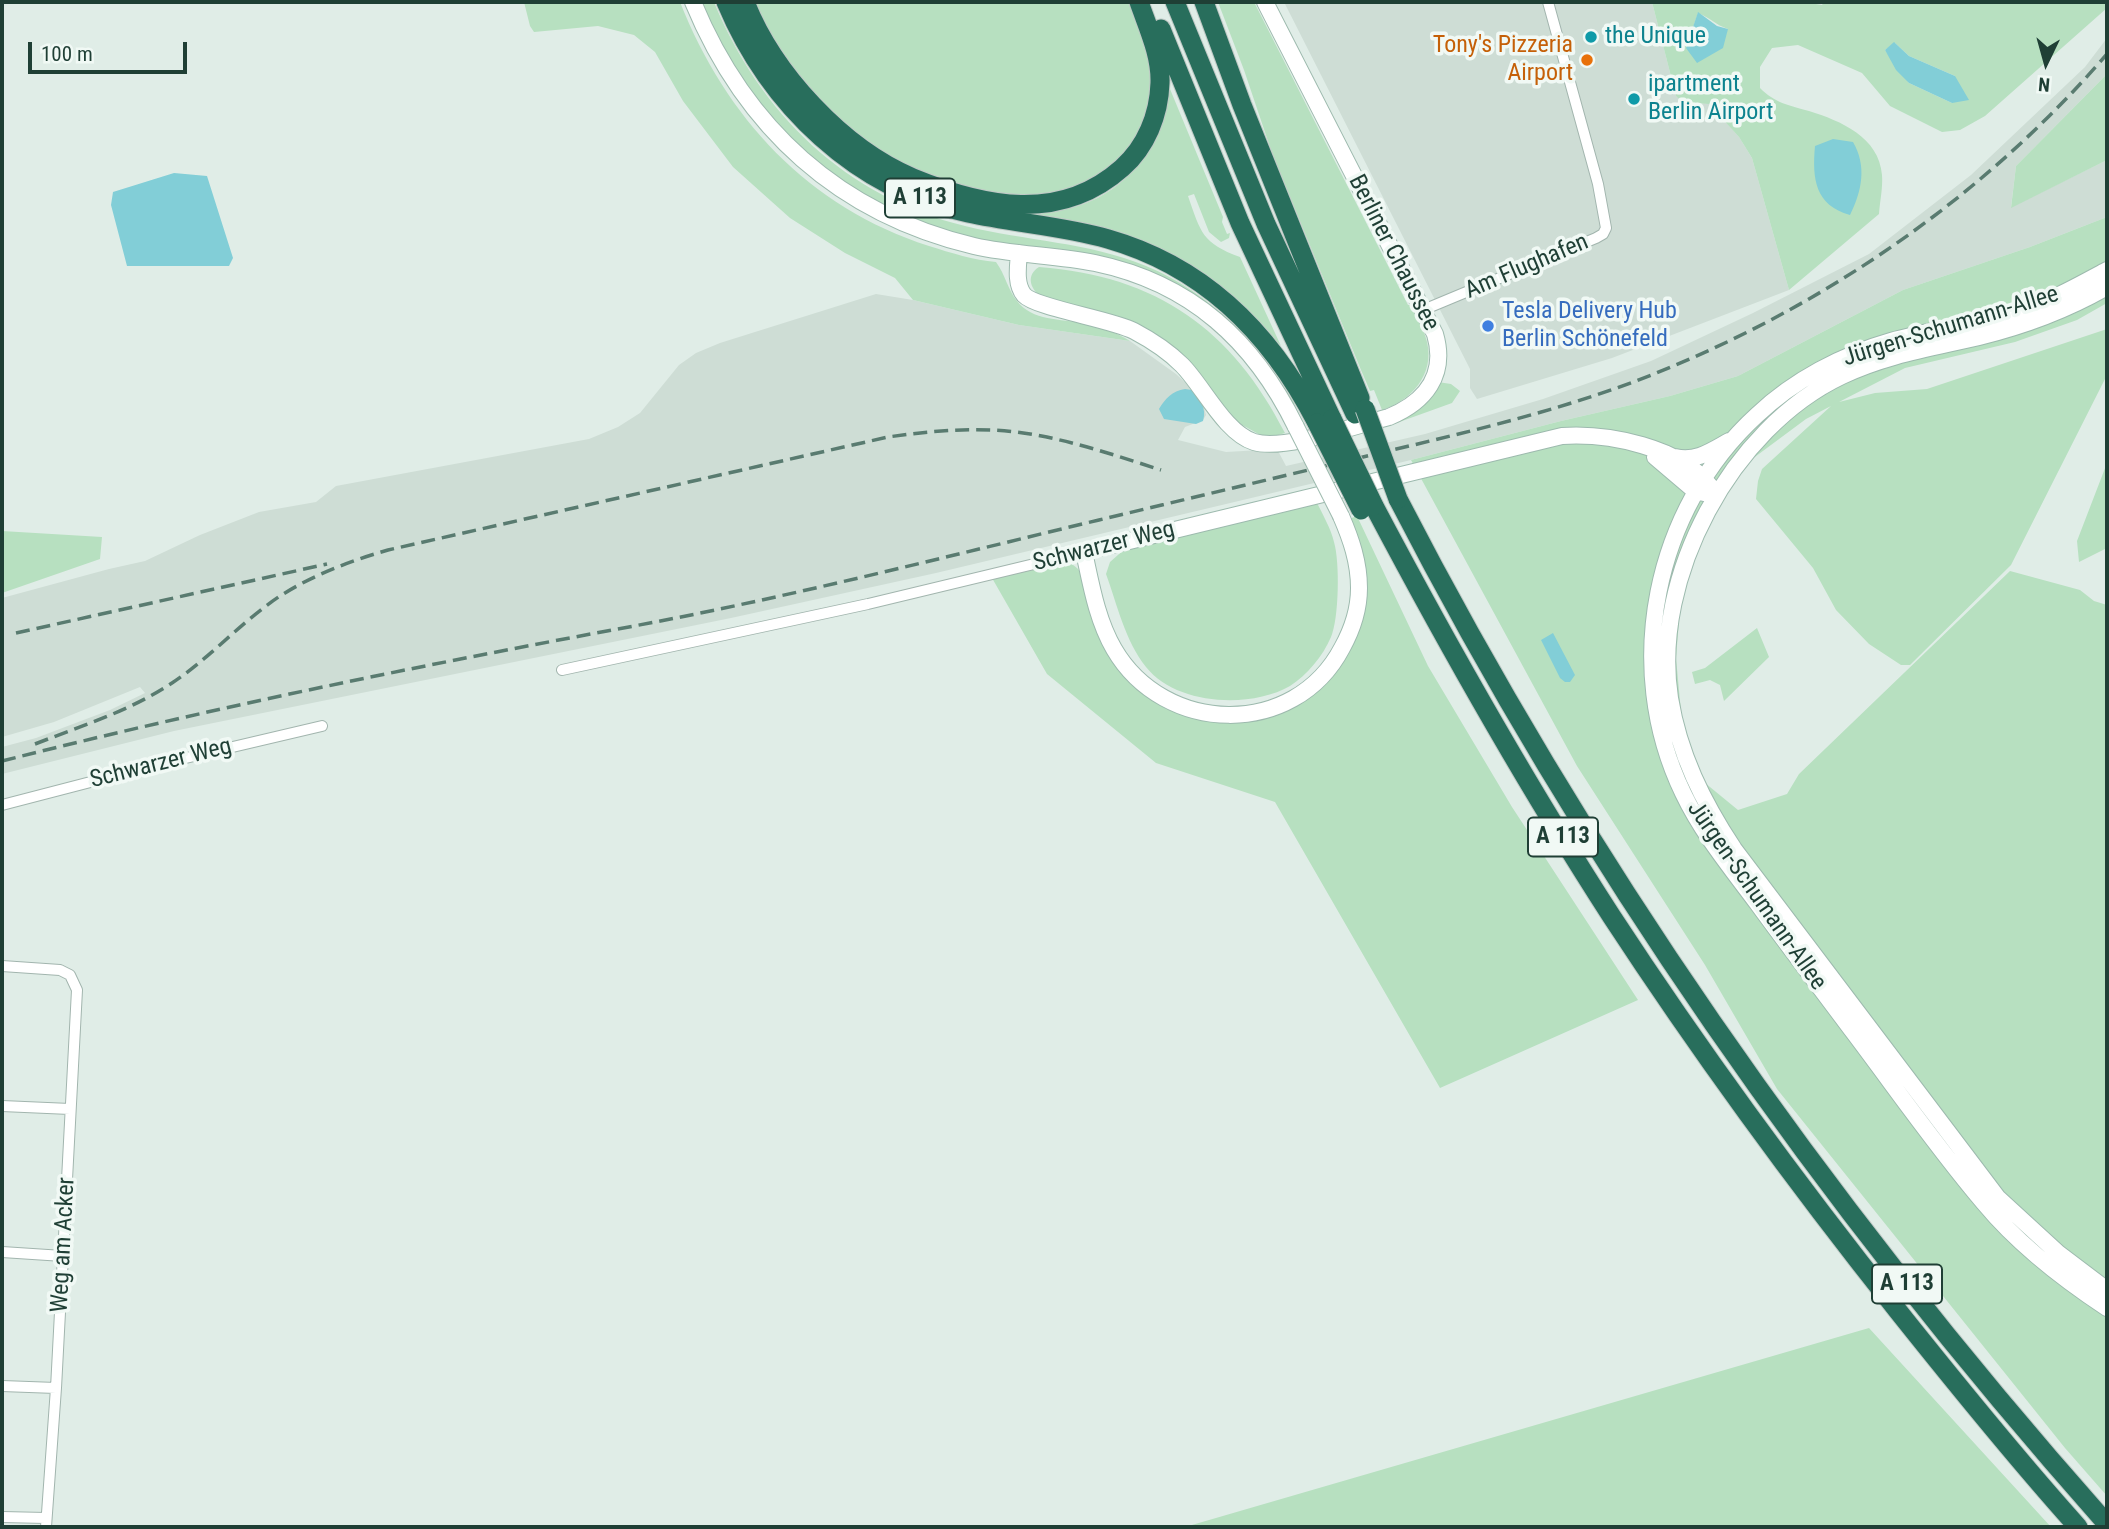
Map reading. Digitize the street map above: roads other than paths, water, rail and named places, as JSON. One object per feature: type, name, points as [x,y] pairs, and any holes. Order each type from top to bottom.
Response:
[{"type":"highway","name":"A 113","points":[[726,2],[752,57],[771,84],[817,134],[838,152],[868,172],[933,203],[966,213],[1109,240],[1155,258],[1192,277],[1222,297],[1248,323],[1287,369],[1324,421]]},
{"type":"highway","points":[[744,2],[766,46],[799,91],[852,140],[911,177],[977,198],[1028,205],[1048,204],[1081,195],[1111,178],[1140,148],[1156,114],[1160,82],[1156,51],[1139,2]]},
{"type":"highway","name":"A 113","points":[[1151,2],[1324,421],[1368,508],[1414,580],[1508,747],[1576,859],[1727,1085],[1826,1220],[1973,1407],[2078,1527]]},
{"type":"highway","points":[[1175,2],[1266,224],[1360,411]]},
{"type":"highway","points":[[1204,2],[1360,411]]},
{"type":"highway","name":"A 113","points":[[1360,411],[1398,499],[1440,581],[1549,772],[1720,1035],[1814,1164],[1932,1316],[2107,1524]]},
{"type":"street","points":[[693,2],[726,71],[751,107],[782,141],[819,174],[847,194],[899,221],[975,246],[1094,263],[1140,275],[1188,299],[1227,329],[1267,374],[1341,516],[1357,566],[1359,589],[1356,613],[1338,656],[1322,676],[1302,693],[1284,703],[1248,715],[1194,712],[1164,699],[1135,677],[1113,648],[1097,606],[1084,552]]},
{"type":"street","name":"Berliner Chaussee","points":[[1019,253],[1019,284],[1024,295],[1040,304],[1104,320],[1134,331],[1158,346],[1182,365],[1237,433],[1253,442],[1272,444],[1307,438],[1389,417],[1415,404],[1430,387],[1436,371],[1437,340],[1265,2]]},
{"type":"street","name":"Am Flughafen","points":[[1423,310],[1597,239],[1606,228],[1598,184],[1548,2]]},
{"type":"street","name":"Jürgen-Schumann-Allee","points":[[2107,270],[2058,296],[2021,310],[1891,341],[1834,363],[1807,377],[1777,398],[1732,440],[1685,509],[1666,557],[1659,584],[1651,665],[1660,729],[1670,761],[1684,794],[1728,866],[1986,1206],[2051,1268],[2107,1308]]},
{"type":"street","name":"Jürgen-Schumann-Allee","points":[[2107,286],[2061,311],[2025,324],[1901,354],[1840,377],[1786,411],[1725,480],[1699,528],[1685,562],[1675,602],[1668,663],[1670,696],[1676,727],[1698,791],[1734,849],[1998,1198],[2058,1254],[2107,1290]]},
{"type":"street","name":"Schwarzer Weg","points":[[562,670],[868,604],[1562,436],[1610,437],[1666,454],[1699,485]]},
{"type":"street","points":[[1666,454],[1693,458],[1732,440]]},
{"type":"street","name":"Schwarzer Weg","points":[[1645,448],[1699,485],[1717,494]]},
{"type":"street","name":"Schwarzer Weg","points":[[2,805],[322,726]]},
{"type":"street","name":"Weg am Acker","points":[[2,966],[60,970],[70,975],[77,990],[56,1388],[46,1523]]},
{"type":"street","points":[[2,1106],[70,1109]]},
{"type":"street","points":[[2,1252],[63,1256]]},
{"type":"street","points":[[2,1386],[56,1388]]},
{"type":"street","points":[[2,1517],[46,1523]]},
{"type":"water","points":[[1698,12],[1717,26],[1728,29],[1723,48],[1697,63],[1686,48]]},
{"type":"water","points":[[1894,42],[1909,56],[1955,76],[1969,100],[1952,103],[1909,83],[1896,70],[1885,50]]},
{"type":"water","points":[[1833,139],[1853,142],[1860,160],[1860,188],[1850,215],[1829,205],[1818,189],[1814,169],[1815,146]]},
{"type":"water","points":[[174,173],[207,176],[233,258],[229,266],[127,266],[111,205],[113,192]]},
{"type":"water","points":[[1185,389],[1192,390],[1200,400],[1204,412],[1203,421],[1196,424],[1164,419],[1159,409],[1161,405],[1173,394]]},
{"type":"water","points":[[1553,633],[1575,675],[1570,682],[1560,678],[1541,640]]},
{"type":"railway","points":[[2,761],[317,688],[692,615],[809,589],[1467,432],[1603,393],[1703,353],[1768,321],[1831,286],[1892,246],[2006,157],[2058,107],[2107,54]]},
{"type":"railway","points":[[35,744],[105,717],[156,693],[186,673],[280,596],[332,569],[388,550],[888,437],[920,433],[952,430],[1016,432],[1053,438],[1161,470]]},
{"type":"railway","points":[[16,633],[327,564]]},
{"type":"place","name":"the Unique","points":[[1591,37]]},
{"type":"place","name":"Tony's Pizzeria Airport","points":[[1587,60]]},
{"type":"place","name":"ipartment Berlin Airport","points":[[1634,99]]},
{"type":"place","name":"Tesla Delivery Hub Berlin Schönefeld","points":[[1488,326]]}]
